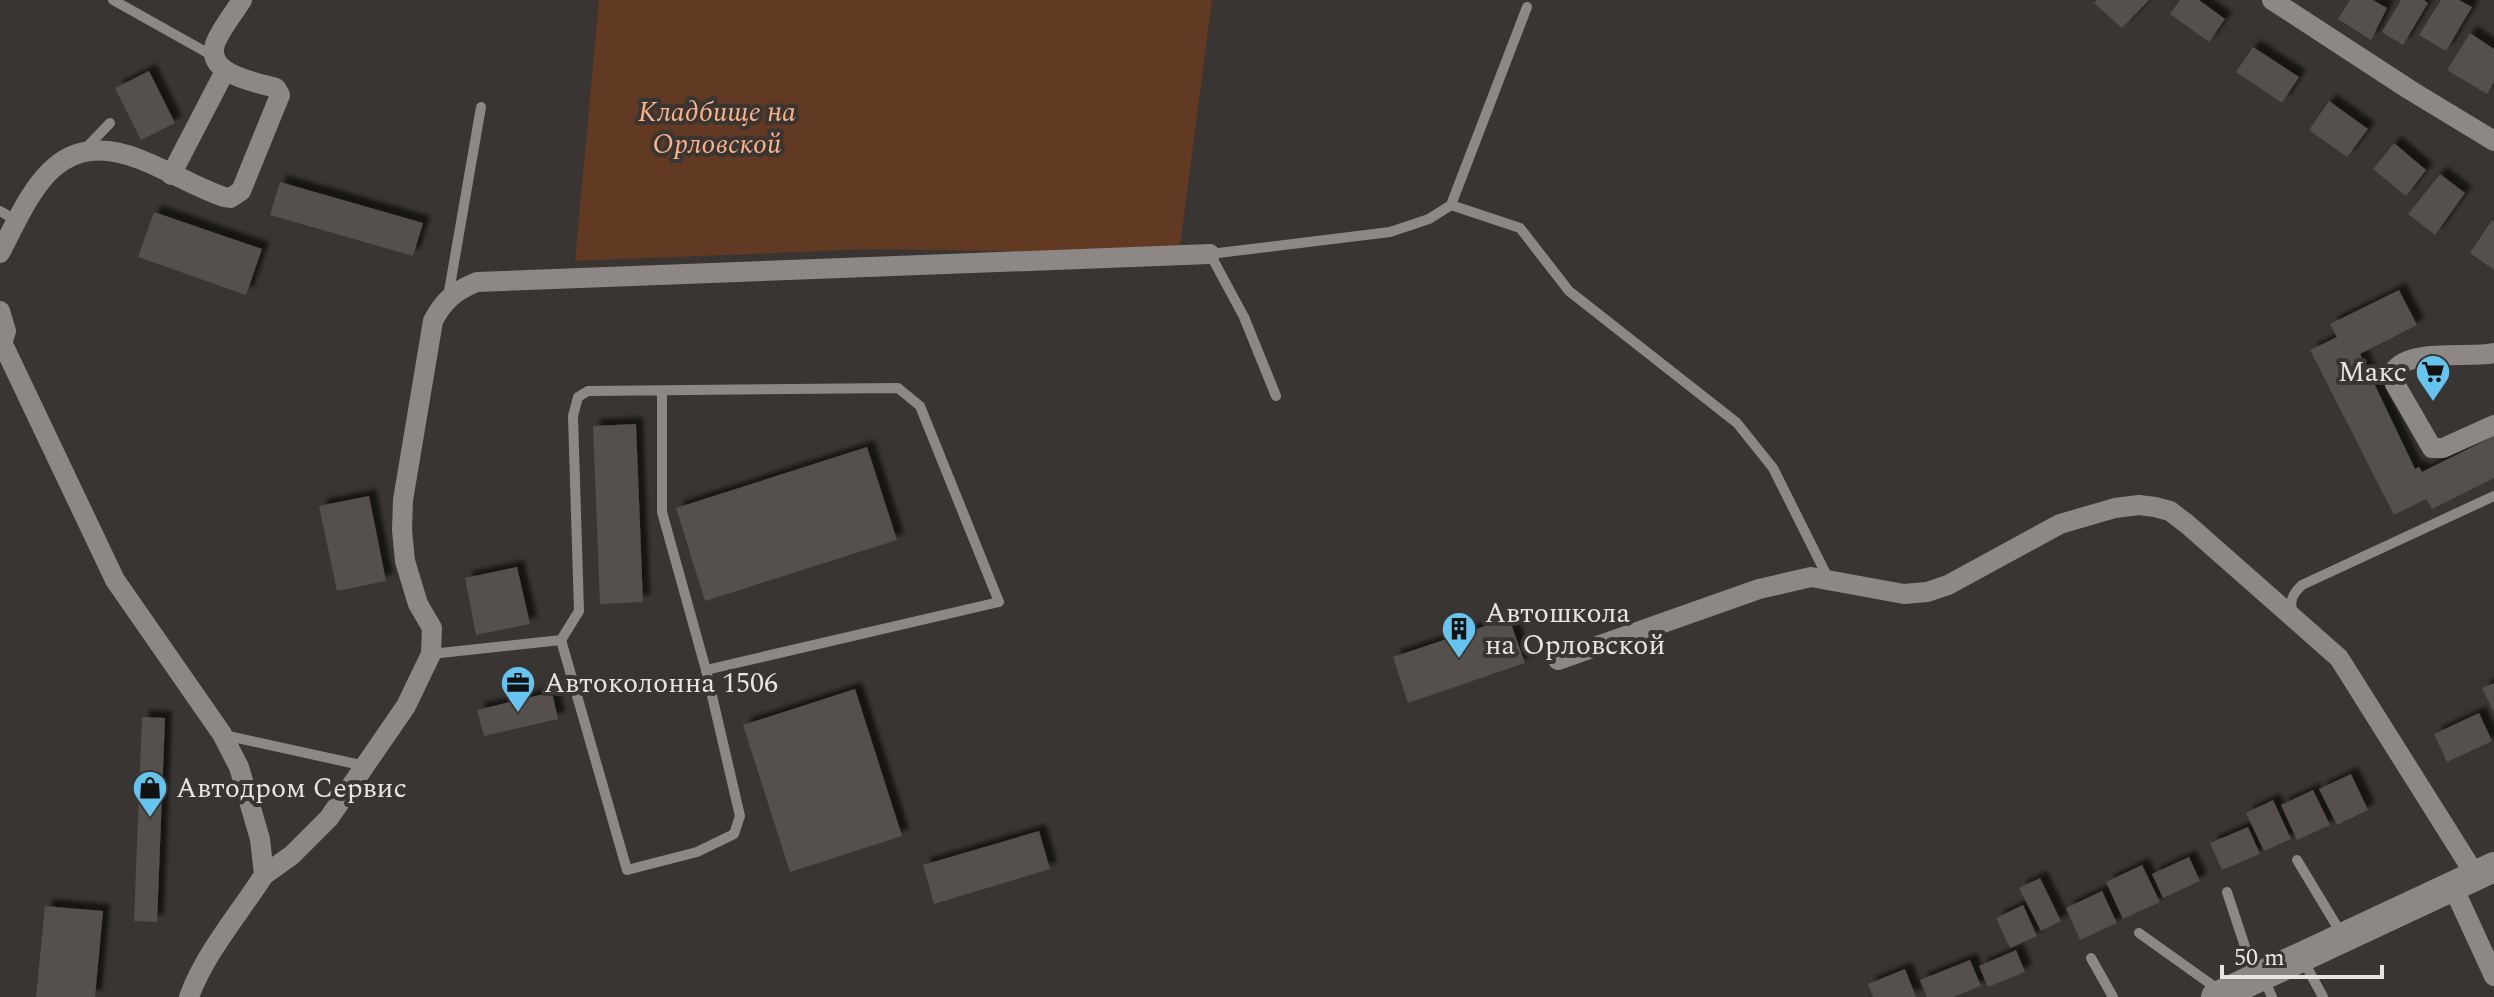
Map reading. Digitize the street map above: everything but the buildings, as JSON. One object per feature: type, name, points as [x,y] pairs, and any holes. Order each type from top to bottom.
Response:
[{"type":"main road","points":[[2220,995],[2264,985],[2302,959],[2474,877]]},
{"type":"street","points":[[171,175],[220,64],[215,45],[242,0]]},
{"type":"street","points":[[2272,0],[2494,141]]},
{"type":"street","points":[[0,253],[8,216],[54,167],[68,156],[84,151],[140,159],[220,196],[230,198],[244,187],[280,95],[276,88],[220,64]]},
{"type":"street","points":[[189,997],[196,979],[264,875],[292,855],[329,818],[406,706],[431,654],[432,628],[413,590],[405,561],[403,500],[433,321],[447,299],[460,288],[477,282],[1210,254]]},
{"type":"street","points":[[0,311],[6,331],[1,340],[115,580],[222,734],[239,767],[260,839],[264,875]]},
{"type":"street","points":[[2494,353],[2431,355],[2398,365],[2392,375],[2432,448],[2443,448],[2494,425]]},
{"type":"street","points":[[1558,660],[1784,582],[1811,577],[1904,594],[1927,592],[1948,585],[2060,524],[2115,508],[2139,505],[2170,511],[2339,658],[2474,877],[2494,976]]},
{"type":"lane","points":[[113,0],[220,64]]},
{"type":"lane","points":[[1276,396],[1244,317],[1210,254],[1390,232],[1429,219],[1451,205],[1527,7]]},
{"type":"lane","points":[[447,299],[481,107]]},
{"type":"lane","points":[[84,151],[110,123]]},
{"type":"lane","points":[[1451,205],[1520,228],[1569,291],[1737,423],[1773,468],[1829,580]]},
{"type":"lane","points":[[662,391],[662,512],[706,670],[740,816],[734,834],[697,852],[627,870],[561,640],[579,611],[573,416],[578,397],[588,391],[898,388],[920,406],[999,602],[706,670]]},
{"type":"lane","points":[[2296,620],[2291,601],[2302,585],[2494,496]]},
{"type":"lane","points":[[431,654],[561,640]]},
{"type":"lane","points":[[222,734],[365,766]]},
{"type":"lane","points":[[2297,860],[2344,938]]},
{"type":"lane","points":[[2227,892],[2264,985]]},
{"type":"lane","points":[[2139,933],[2220,995]]},
{"type":"lane","points":[[2091,958],[2113,997]]},
{"type":"lane","points":[[2302,959],[2323,997]]},
{"type":"green space","name":"Кладбище на Орловской","points":[[599,0],[1212,0],[1179,254],[873,249],[575,261]]},
{"type":"place","name":"Макс","points":[[2433,403]]},
{"type":"place","name":"Автошкола на Орловской","points":[[1459,660]]},
{"type":"place","name":"Автоколонна 1506","points":[[518,714]]},
{"type":"place","name":"Автодром Сервис","points":[[150,819]]}]
